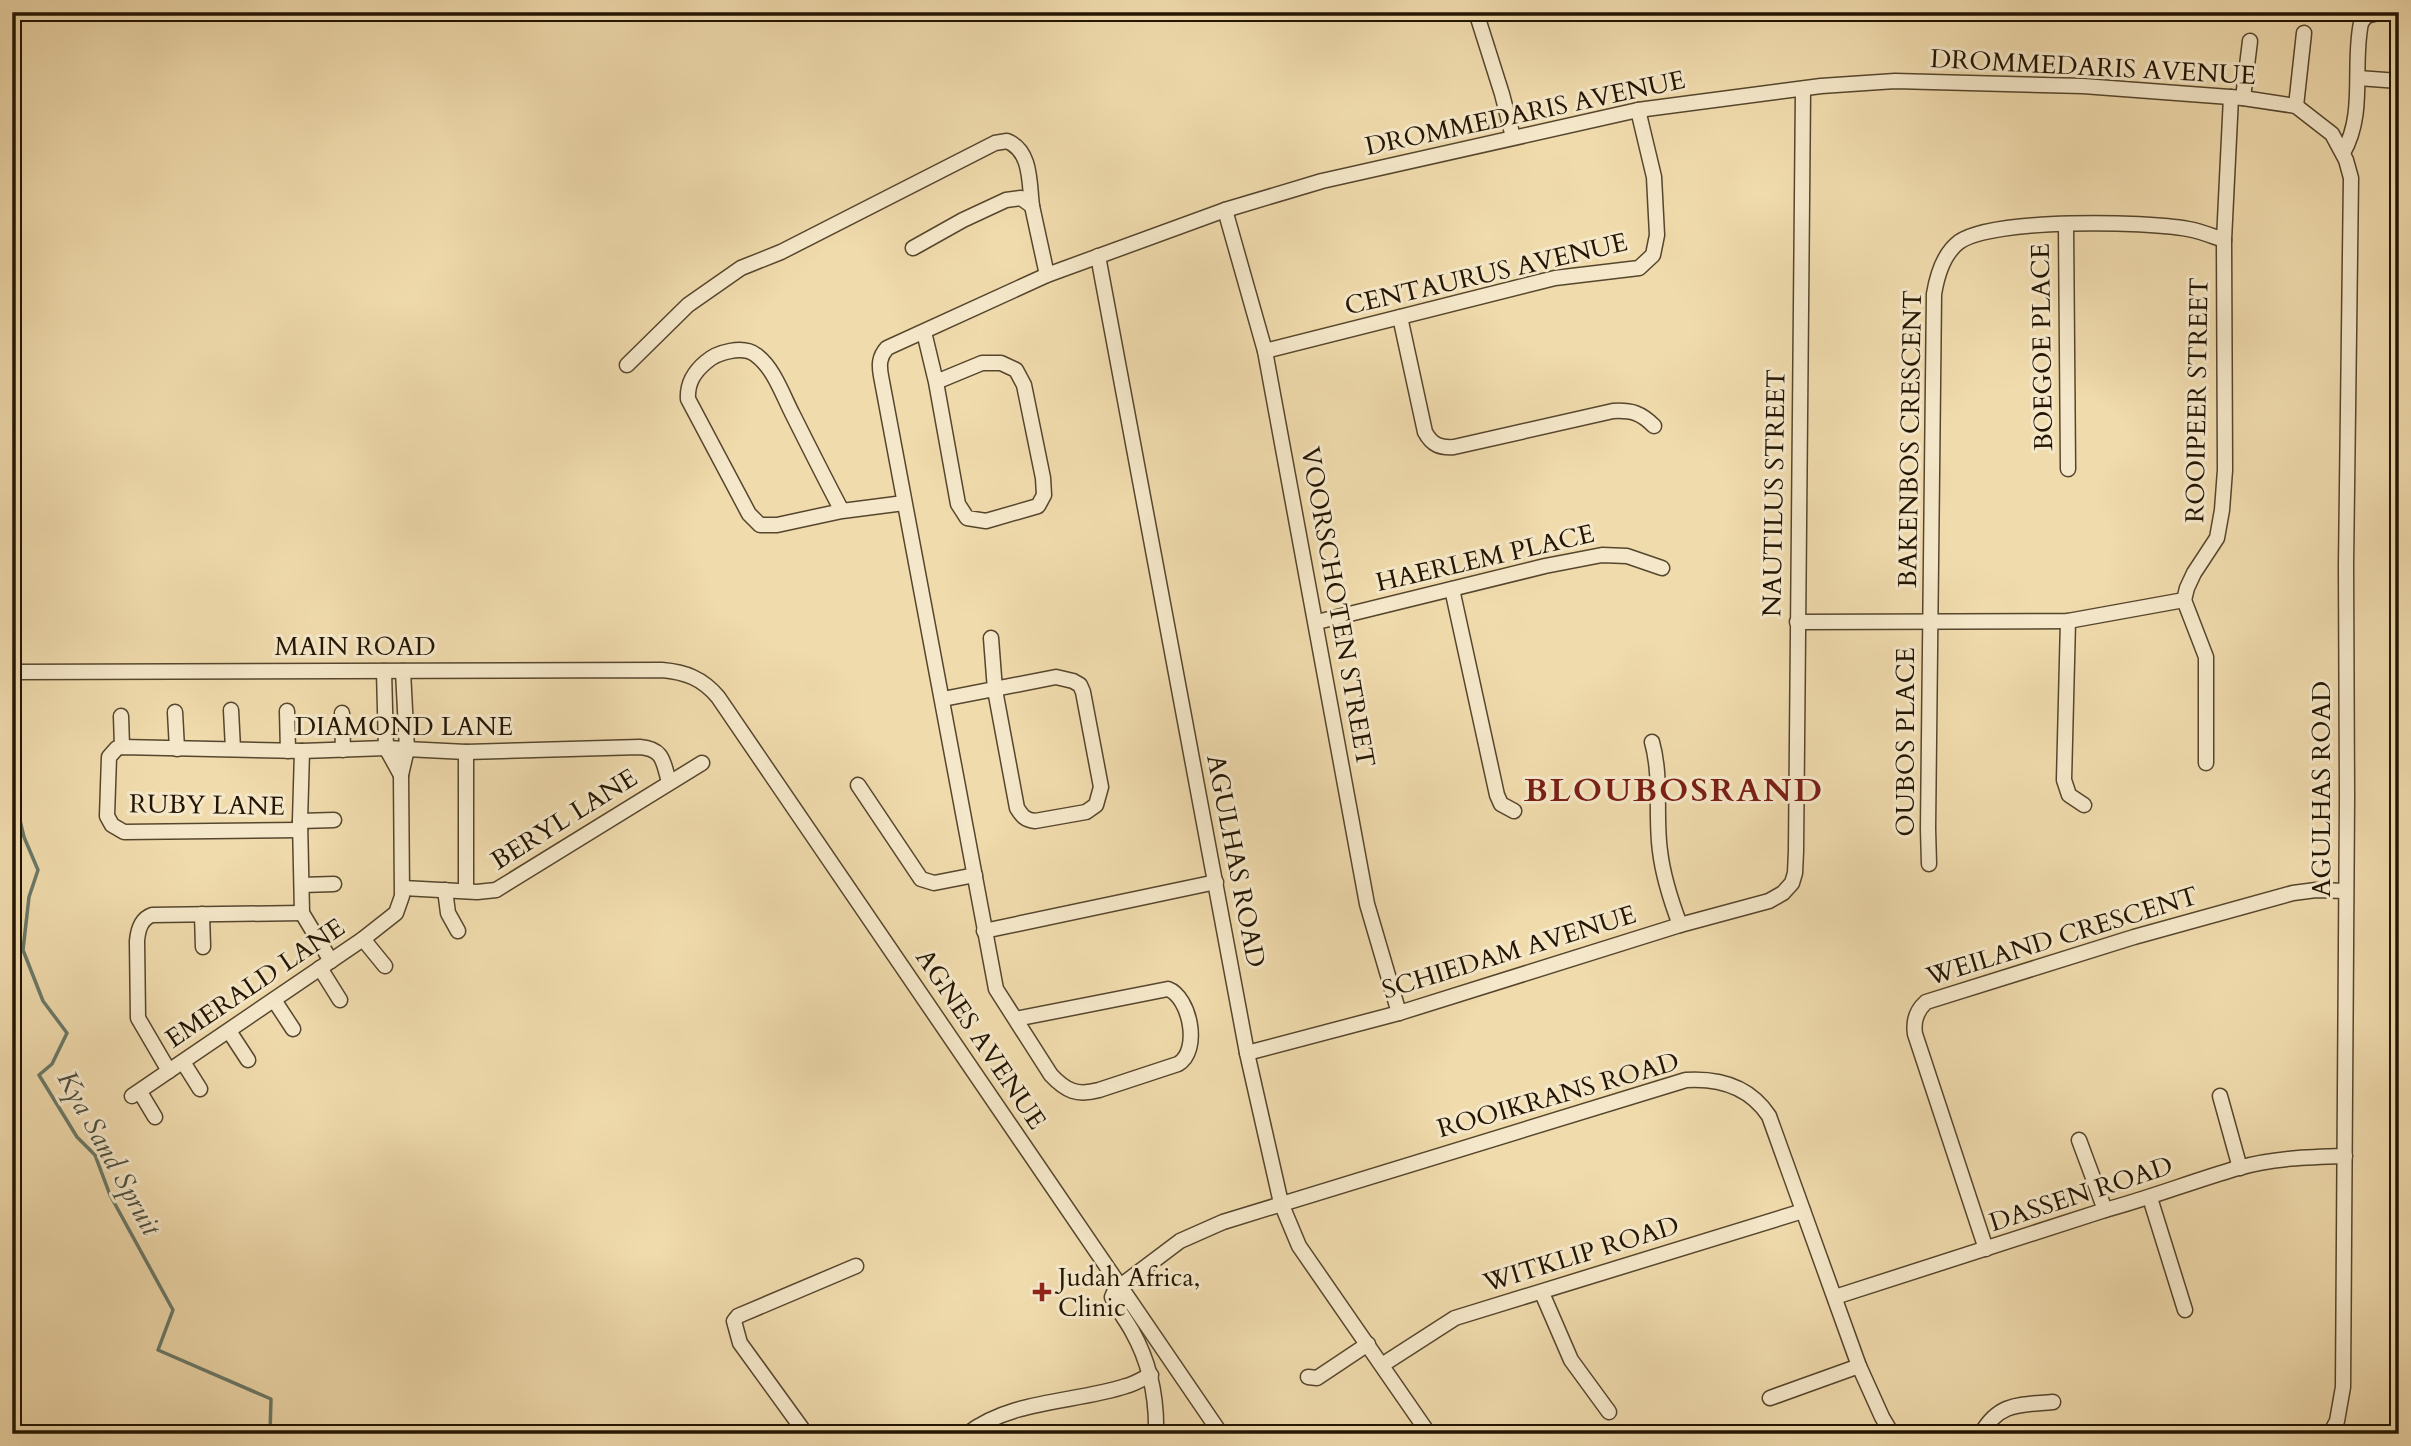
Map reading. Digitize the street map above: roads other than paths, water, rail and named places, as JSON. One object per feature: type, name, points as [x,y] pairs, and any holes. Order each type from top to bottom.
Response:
[{"type":"street","points":[[1476,12],[1493,61],[1513,137]]},
{"type":"street","points":[[2341,149],[2353,134],[2361,23],[2367,16],[2382,12]]},
{"type":"street","points":[[2296,106],[2304,33]]},
{"type":"street","name":"ROOIPEER STREET","points":[[2184,600],[2194,573],[2217,538],[2222,510],[2225,470],[2224,240],[2237,98],[2250,41]]},
{"type":"street","points":[[2358,78],[2399,82]]},
{"type":"street","name":"DROMMEDARIS AVENUE","points":[[904,503],[879,363],[883,353],[902,341],[1047,275],[1225,210],[1322,181],[1638,110],[1848,84],[1930,81],[2083,86],[2237,98],[2296,106],[2332,134],[2341,149]]},
{"type":"street","name":"NAUTILUS STREET","points":[[1783,893],[1792,883],[1796,863],[1803,90]]},
{"type":"street","name":"CENTAURUS AVENUE","points":[[1265,351],[1555,278],[1639,268],[1656,248],[1656,194],[1638,110]]},
{"type":"street","points":[[627,365],[688,305],[741,268],[790,247],[995,143],[1007,141],[1020,150],[1026,165],[1047,275]]},
{"type":"street","name":"AGULHAS ROAD","points":[[2330,1434],[2337,1421],[2343,1387],[2345,1156],[2346,565],[2351,177],[2341,149]]},
{"type":"street","points":[[914,248],[1006,200],[1021,198],[1032,206]]},
{"type":"street","name":"VOORSCHOTEN STREET","points":[[1225,210],[1265,351],[1367,904],[1399,1013]]},
{"type":"street","name":"BAKENBOS CRESCENT","points":[[1930,620],[1934,295],[1939,271],[1957,244],[1979,233],[2022,226],[2066,225],[2188,229],[2224,240]]},
{"type":"street","name":"BOEGOE PLACE","points":[[2066,225],[2068,469]]},
{"type":"street","name":"AGULHAS ROAD","points":[[1098,256],[1247,1053],[1281,1203],[1299,1246],[1429,1434]]},
{"type":"street","points":[[1400,317],[1425,432],[1439,447],[1454,447],[1613,411],[1641,414],[1654,426]]},
{"type":"street","points":[[924,332],[958,504],[962,512],[967,518],[986,521],[1038,506],[1044,495],[1043,478],[1024,385],[1016,370],[1001,363],[982,363],[936,382]]},
{"type":"street","points":[[842,511],[778,386],[766,365],[757,356],[739,351],[716,355],[698,369],[689,383],[688,399],[754,522],[760,525],[777,525],[842,511],[904,503],[996,989],[1056,1080],[1066,1089],[1079,1093],[1099,1090],[1178,1064],[1186,1060],[1191,1047],[1181,997],[1168,989],[1016,1019]]},
{"type":"street","name":"HAERLEM PLACE","points":[[1317,622],[1545,566],[1613,554],[1640,559],[1662,568]]},
{"type":"street","points":[[1452,589],[1498,800],[1505,808],[1514,811]]},
{"type":"street","points":[[1797,622],[2068,621],[2184,600],[2206,657],[2206,763]]},
{"type":"street","name":"OUBOS PLACE","points":[[1929,864],[1930,620]]},
{"type":"street","points":[[2068,621],[2064,780],[2069,795],[2084,805]]},
{"type":"street","points":[[943,699],[995,690],[1056,677],[1080,685],[1101,787],[1099,800],[1091,810],[1035,821],[1023,818],[1017,808],[995,690],[991,638]]},
{"type":"street","name":"MAIN ROAD","points":[[12,672],[662,670],[686,673],[696,678]]},
{"type":"street","points":[[384,671],[386,748],[401,775]]},
{"type":"street","points":[[403,671],[407,749],[401,775],[403,888]]},
{"type":"street","name":"AGNES AVENUE","points":[[696,678],[718,696],[1221,1434]]},
{"type":"street","points":[[232,710],[233,749]]},
{"type":"street","points":[[287,711],[295,751],[302,913],[340,1000]]},
{"type":"street","points":[[175,712],[177,750]]},
{"type":"street","points":[[342,713],[343,750]]},
{"type":"street","points":[[119,748],[121,716]]},
{"type":"street","points":[[1653,742],[1658,778],[1660,850],[1680,925]]},
{"type":"street","name":"DIAMOND LANE","points":[[119,748],[295,751],[386,748],[466,752],[648,748],[656,750],[660,755],[669,782]]},
{"type":"street","name":"RUBY LANE","points":[[119,748],[108,760],[106,811],[109,821],[118,829],[134,832],[300,826]]},
{"type":"street","points":[[466,752],[466,891]]},
{"type":"street","name":"BERYL LANE","points":[[403,888],[488,892],[502,888],[702,762]]},
{"type":"street","points":[[858,785],[921,879],[934,883],[975,875]]},
{"type":"street","points":[[300,826],[334,820]]},
{"type":"street","points":[[984,931],[1216,882]]},
{"type":"street","points":[[302,885],[334,884]]},
{"type":"street","name":"EMERALD LANE","points":[[155,1118],[136,1094],[392,917],[400,906],[403,888]]},
{"type":"street","points":[[445,890],[448,913],[458,931]]},
{"type":"street","name":"WEILAND CRESCENT","points":[[1986,1249],[1915,1034],[1915,1017],[1921,1006],[1968,988],[2134,937],[2293,893],[2316,890],[2345,891]]},
{"type":"street","name":"SCHIEDAM AVENUE","points":[[1247,1053],[1399,1013],[1680,925],[1761,904],[1783,893]]},
{"type":"street","points":[[169,1071],[138,1018],[138,930],[146,917],[302,913]]},
{"type":"street","points":[[202,914],[203,947]]},
{"type":"street","points":[[363,939],[385,966]]},
{"type":"street","points":[[274,1000],[293,1029]]},
{"type":"street","points":[[229,1031],[248,1060]]},
{"type":"street","points":[[183,1062],[200,1090]]},
{"type":"street","name":"ROOIKRANS ROAD","points":[[1120,1286],[1154,1259],[1196,1233],[1281,1203],[1686,1080],[1721,1081],[1746,1092],[1766,1111],[1773,1125],[1859,1366],[1892,1434]]},
{"type":"street","points":[[2220,1096],[2240,1168]]},
{"type":"street","points":[[2079,1140],[2105,1210]]},
{"type":"street","name":"DASSEN ROAD","points":[[1835,1297],[2240,1168],[2291,1158],[2345,1156]]},
{"type":"street","points":[[2150,1198],[2185,1310]]},
{"type":"street","name":"WITKLIP ROAD","points":[[1382,1365],[1455,1318],[1803,1211]]},
{"type":"street","points":[[806,1434],[740,1343],[734,1321],[738,1316],[856,1266]]},
{"type":"street","points":[[1120,1286],[1113,1294],[1113,1301],[1143,1351],[1156,1404],[1156,1434]]},
{"type":"street","points":[[1542,1293],[1572,1360],[1609,1412]]},
{"type":"street","points":[[1308,1377],[1317,1378],[1368,1344]]},
{"type":"street","points":[[1770,1398],[1859,1366]]},
{"type":"street","points":[[967,1434],[978,1426],[1019,1410],[1127,1386],[1150,1375]]},
{"type":"street","points":[[1981,1434],[1988,1421],[2006,1407],[2053,1402]]},
{"type":"waterway","name":"Kya Sand Spruit","points":[[12,788],[24,837],[38,870],[29,897],[23,950],[43,1001],[67,1033],[52,1064],[39,1075],[77,1137],[95,1155],[110,1195],[173,1310],[158,1350],[271,1399],[270,1434]]},
{"type":"place","name":"Judah Africa, Clinic","points":[[1042,1292]]},
{"type":"district","name":"BLOUBOSRAND","points":[[1674,790]]}]
